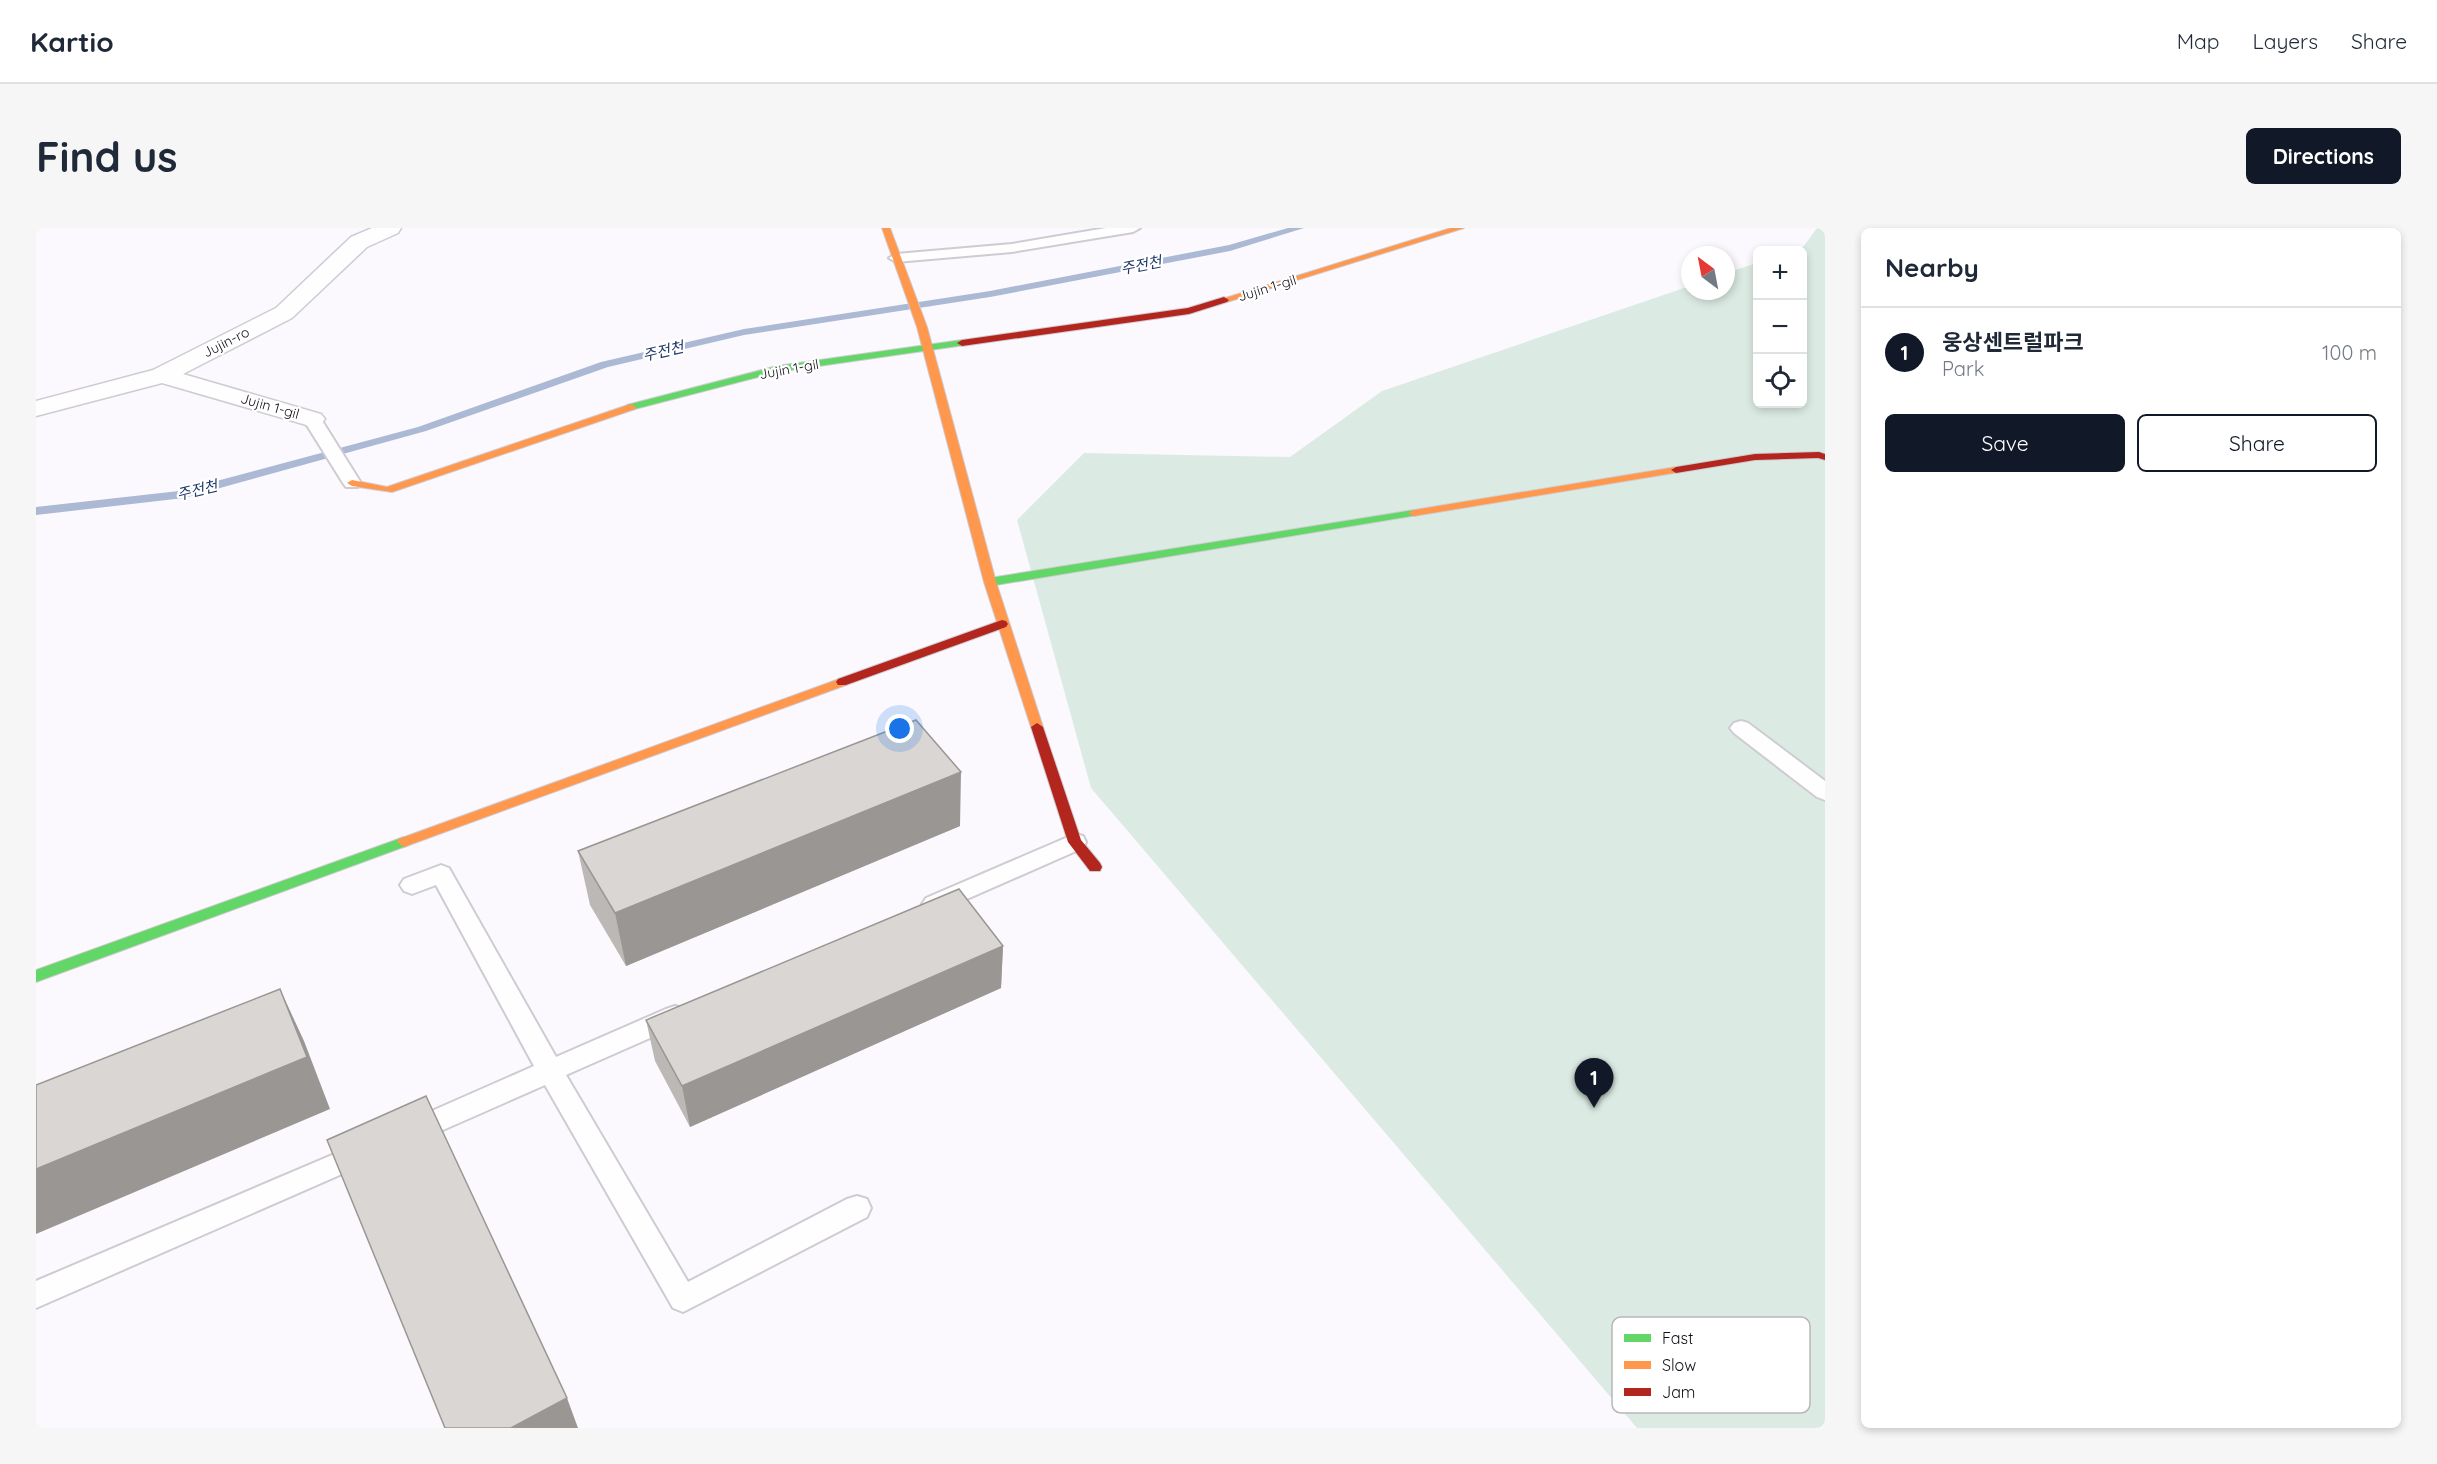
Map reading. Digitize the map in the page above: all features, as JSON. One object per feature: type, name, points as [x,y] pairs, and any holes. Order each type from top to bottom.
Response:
[{"type":"street","name":"Jujin-ro","points":[[36,409],[162,375],[284,313],[359,242],[388,228]]},
{"type":"street","points":[[886,228],[928,349],[1002,624],[1075,843],[1095,867]]},
{"type":"street","name":"Jujin 1-gil","points":[[352,483],[388,490],[646,402],[777,369],[1190,311],[1460,228]]},
{"type":"street","name":"Jujin 1-gil","points":[[162,375],[312,419]]},
{"type":"street","points":[[990,582],[1755,457],[1819,455],[1825,457]]},
{"type":"street","points":[[36,976],[1002,624]]},
{"type":"lane","points":[[898,264],[1132,228]]},
{"type":"lane","name":"Jujin 1-gil","points":[[312,419],[352,483]]},
{"type":"lane","points":[[1740,728],[1825,792]]},
{"type":"lane","points":[[911,914],[1075,843]]},
{"type":"lane","points":[[412,885],[441,874],[550,1071],[682,1299],[857,1208]]},
{"type":"lane","points":[[36,1295],[692,1009]]},
{"type":"shaded area","points":[[1817,228],[1825,228],[1825,1428],[1637,1428],[1624,1413],[1810,1413],[1810,1317],[1612,1317],[1612,1399],[1091,788],[1017,520],[1084,453],[1290,457],[1382,391],[1681,289],[1681,300],[1735,300],[1735,270],[1753,264],[1753,408],[1807,408],[1807,246],[1804,246]]},
{"type":"building","points":[[916,720],[961,772],[615,913],[578,851]]},
{"type":"building","points":[[959,889],[1003,946],[682,1086],[646,1020]]},
{"type":"building","points":[[280,989],[307,1057],[36,1169],[36,1085]]},
{"type":"building","points":[[426,1096],[567,1398],[511,1428],[445,1428],[327,1140]]},
{"type":"waterway","name":"주전천","points":[[36,511],[180,495],[422,429],[605,364],[744,332],[990,294],[1230,248],[1299,228]]},
{"type":"traffic: fast","points":[[631,407],[777,369],[962,343]]},
{"type":"traffic: fast","points":[[990,582],[1414,513]]},
{"type":"traffic: fast","points":[[36,976],[404,842]]},
{"type":"traffic: slow","points":[[886,228],[922,327],[990,582],[1037,727]]},
{"type":"traffic: slow","points":[[1224,300],[1460,228]]},
{"type":"traffic: slow","points":[[352,483],[388,490],[631,407]]},
{"type":"traffic: slow","points":[[1414,513],[1676,470]]},
{"type":"traffic: slow","points":[[404,842],[842,682]]},
{"type":"traffic: jam","points":[[962,343],[1189,311],[1224,300]]},
{"type":"traffic: jam","points":[[1676,470],[1755,457],[1819,455],[1825,457]]},
{"type":"traffic: jam","points":[[842,682],[1002,624]]},
{"type":"traffic: jam","points":[[1037,727],[1075,842],[1095,867]]},
{"type":"place","name":"웅상센트럴파크","points":[[1594,1108]]}]
